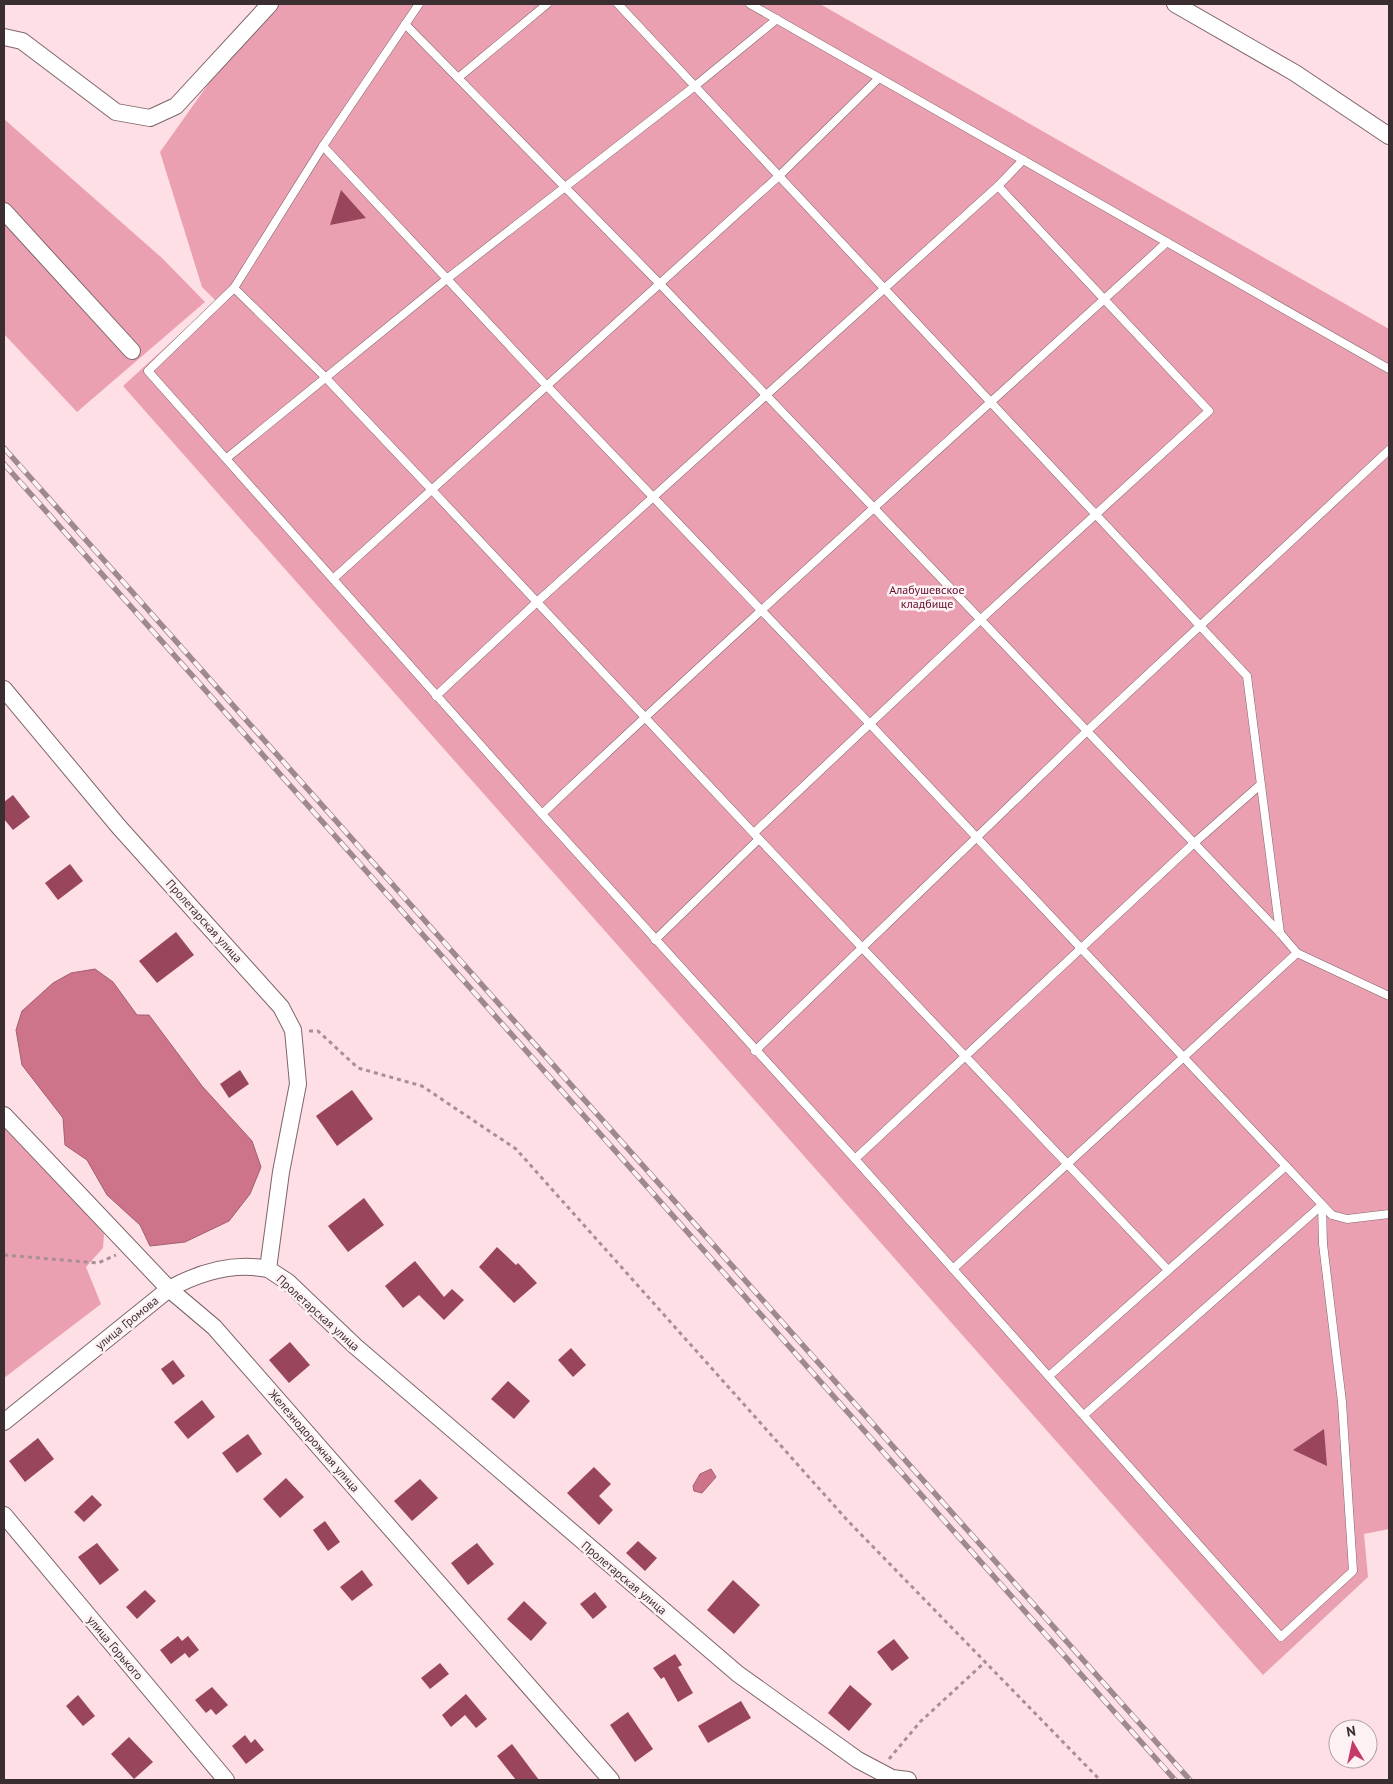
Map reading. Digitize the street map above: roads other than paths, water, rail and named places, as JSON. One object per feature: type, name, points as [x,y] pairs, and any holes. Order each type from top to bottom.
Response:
[{"type":"street","points":[[4,36],[22,41],[116,112],[150,118],[176,106],[270,4]]},
{"type":"street","points":[[1176,4],[1295,73],[1389,136]]},
{"type":"street","points":[[4,211],[132,352]]},
{"type":"street","name":"Пролетарская улица","points":[[4,688],[119,827],[282,1007],[294,1030],[298,1084],[281,1172],[268,1269],[288,1282],[355,1346],[738,1674],[858,1760],[892,1778],[908,1780]]},
{"type":"street","name":"Железнодорожная улица","points":[[4,1115],[169,1289],[214,1327],[611,1780]]},
{"type":"street","name":"улица Громова","points":[[4,1422],[169,1289],[187,1279],[216,1270],[248,1265],[268,1269]]},
{"type":"street","name":"улица Горького","points":[[4,1516],[226,1780]]},
{"type":"lane","points":[[419,4],[324,146],[234,288],[148,371],[436,696],[755,1051],[855,1159],[1281,1637],[1353,1571],[1349,1483],[1323,1244],[1322,1205]]},
{"type":"lane","points":[[458,78],[547,4]]},
{"type":"lane","points":[[618,4],[780,175],[988,402],[1247,676],[1280,933]]},
{"type":"lane","points":[[750,4],[1389,368]]},
{"type":"lane","points":[[227,458],[448,278],[695,86],[777,19]]},
{"type":"lane","points":[[405,24],[659,283],[1280,933],[1296,953],[1389,996]]},
{"type":"lane","points":[[333,579],[780,175],[879,78]]},
{"type":"lane","points":[[324,146],[546,385],[870,724],[1080,950],[1184,1057],[1322,1205],[1332,1215],[1347,1219],[1389,1214]]},
{"type":"lane","points":[[436,696],[538,601],[998,186],[1023,160]]},
{"type":"lane","points":[[655,940],[756,836],[870,724],[980,620],[1209,411],[998,186]]},
{"type":"lane","points":[[542,814],[645,716],[874,509],[988,402],[1168,242]]},
{"type":"lane","points":[[234,288],[325,377],[538,601],[1065,1164],[1168,1270]]},
{"type":"lane","points":[[755,1051],[1087,731],[1389,450]]},
{"type":"lane","points":[[855,1159],[1193,844],[1260,785]]},
{"type":"lane","points":[[953,1269],[1296,953]]},
{"type":"lane","points":[[1049,1376],[1286,1166]]},
{"type":"lane","points":[[1084,1415],[1322,1205]]},
{"type":"railway","points":[[4,448],[1190,1780]]},
{"type":"railway","points":[[4,464],[1175,1780]]},
{"type":"park label","name":"Алабушевское кладбище","points":[[927,597]]}]
